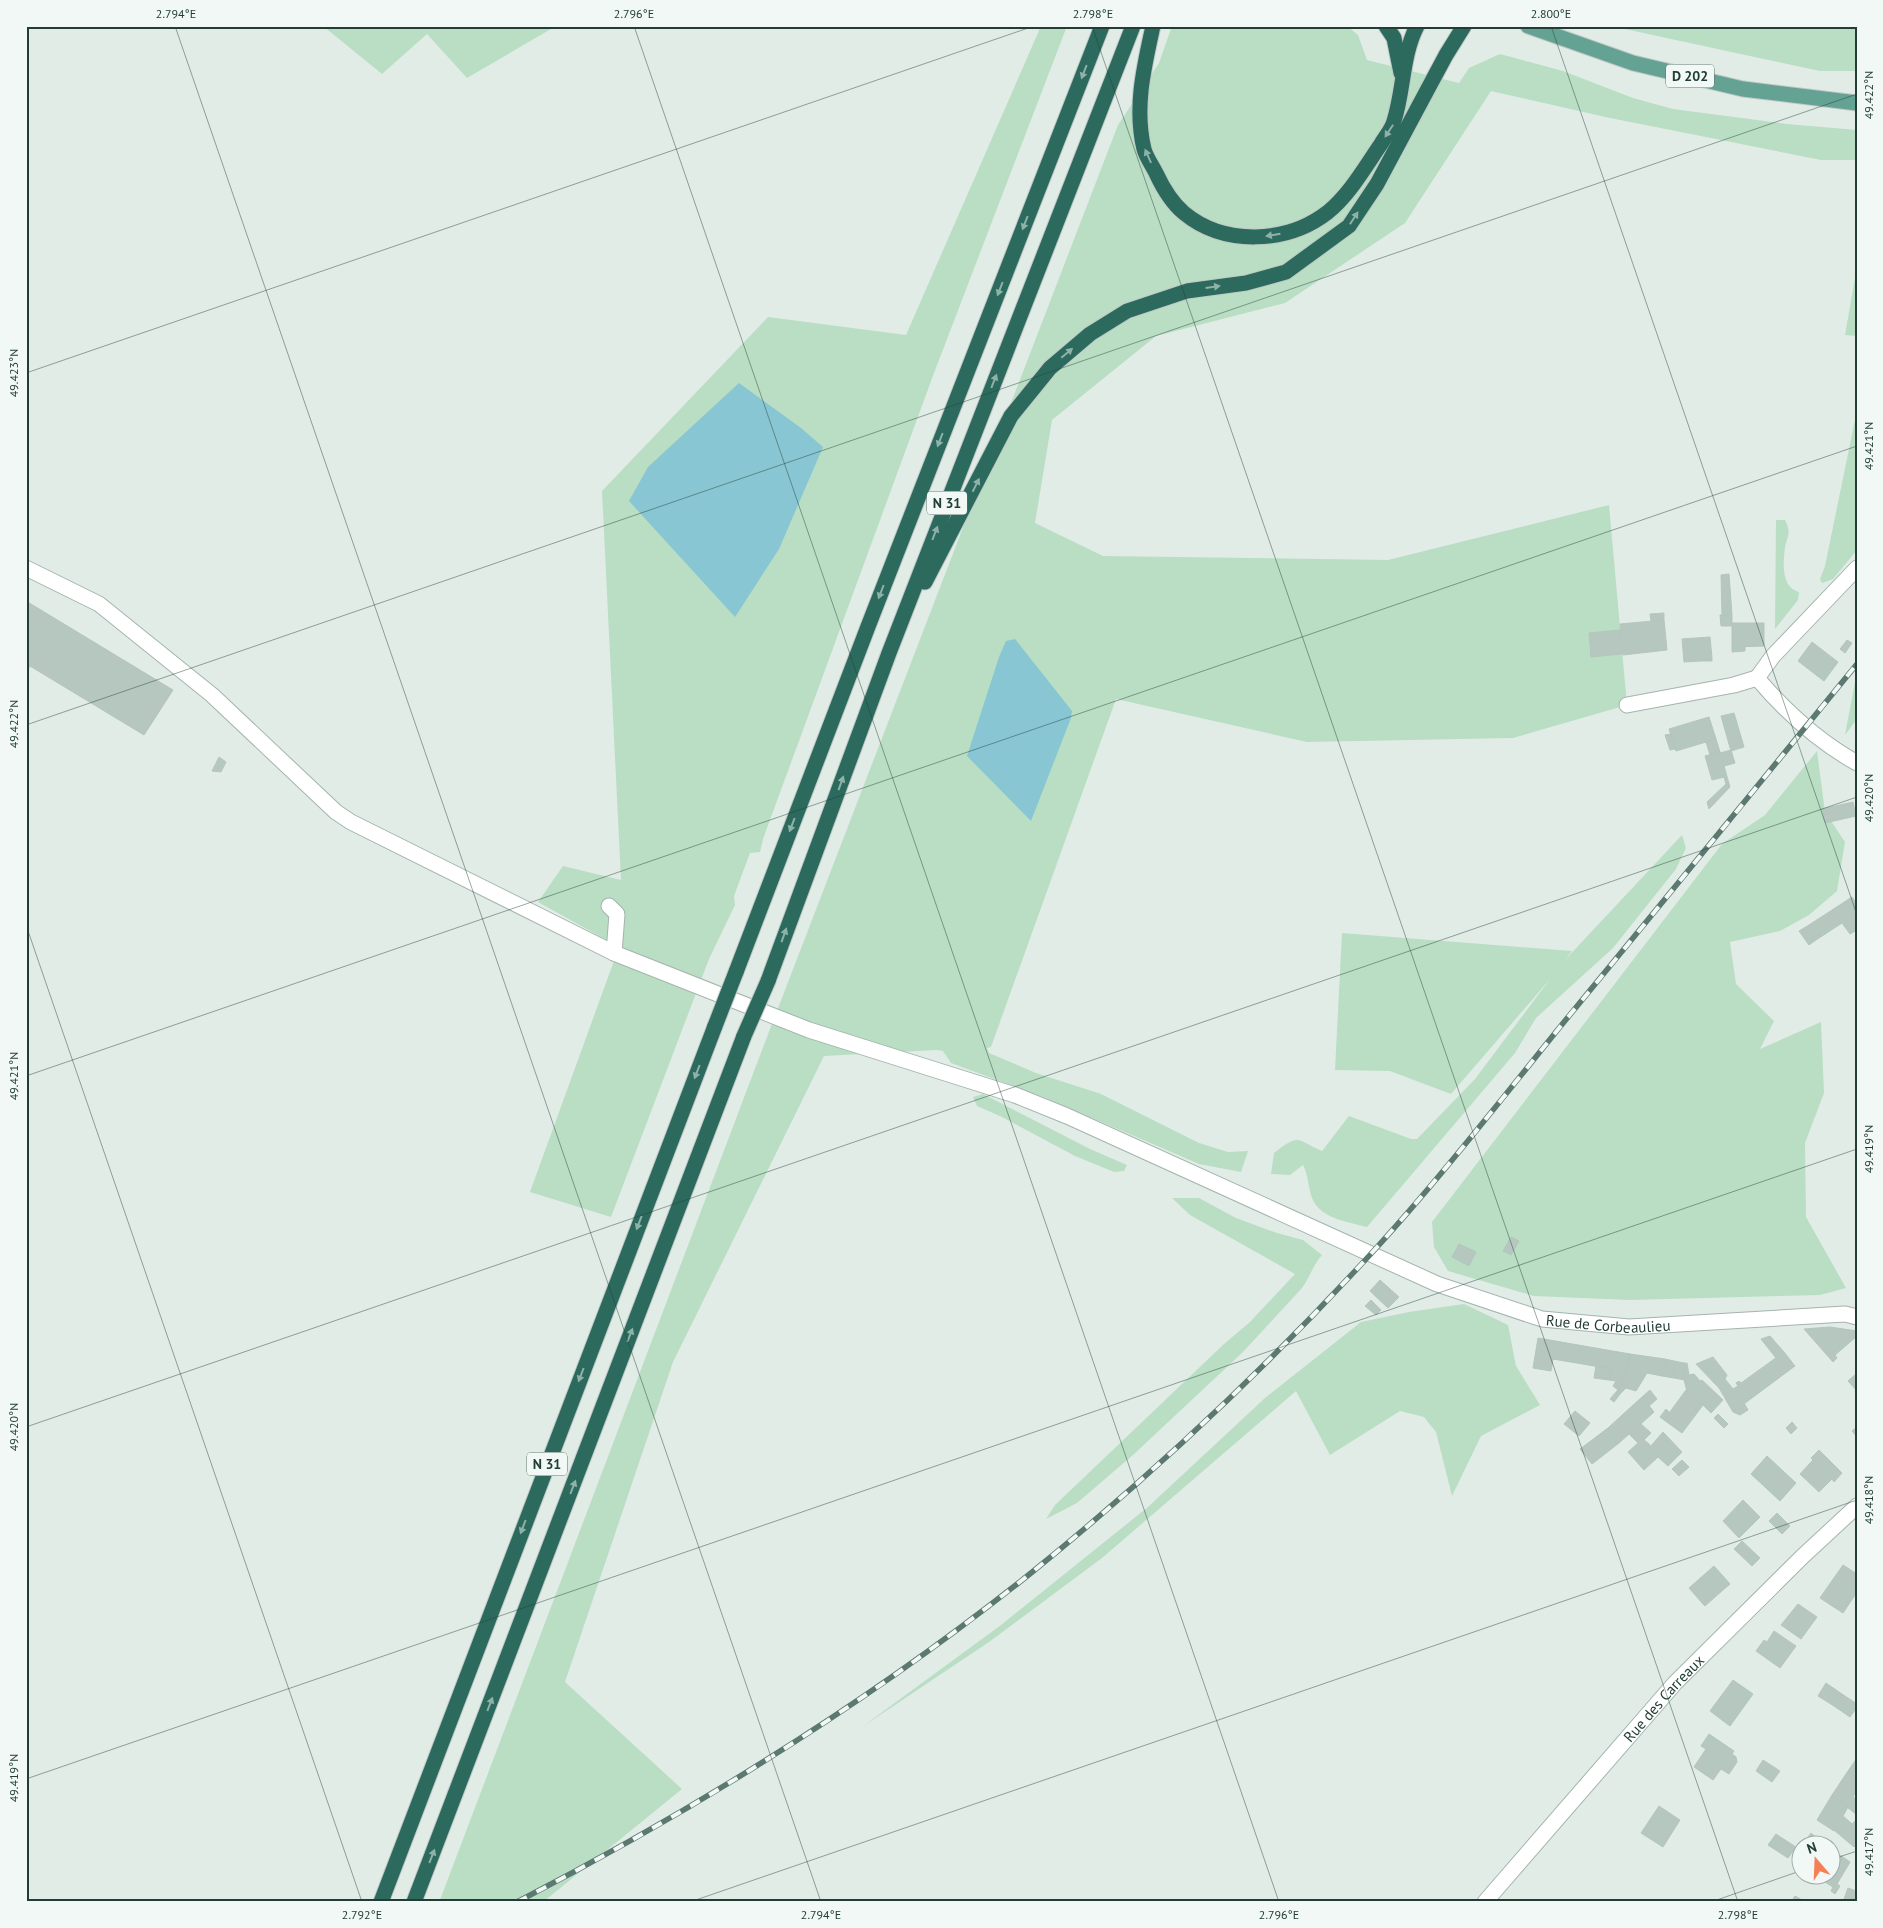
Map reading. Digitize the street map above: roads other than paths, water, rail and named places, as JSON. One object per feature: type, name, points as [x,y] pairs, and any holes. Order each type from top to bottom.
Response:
[{"type":"highway","name":"N 31","points":[[381,1902],[714,1026],[1102,26]]},
{"type":"highway","name":"N 31","points":[[414,1902],[744,1036],[768,981],[889,653],[1133,26]]},
{"type":"highway","points":[[1153,26],[1142,72],[1139,116],[1145,150],[1162,186],[1183,212],[1211,229],[1241,236],[1273,236],[1301,227],[1328,212],[1354,184],[1394,123],[1403,84],[1409,41],[1417,26]]},
{"type":"highway","points":[[1386,26],[1394,38],[1403,84]]},
{"type":"highway","points":[[889,653],[1011,416],[1050,368],[1090,334],[1127,311],[1187,291],[1246,283],[1286,272],[1349,226],[1377,184],[1446,55],[1464,26]]},
{"type":"main road","name":"D 202","points":[[1528,26],[1633,62],[1743,89],[1857,103]]},
{"type":"street","name":"Rue de Corbeaulieu","points":[[26,568],[99,604],[212,696],[336,812],[351,822],[614,952],[809,1030],[1015,1096],[1066,1116],[1437,1284],[1542,1319],[1629,1327],[1845,1314],[1857,1317]]},
{"type":"street","points":[[1626,705],[1734,685],[1757,678],[1773,656],[1857,568]]},
{"type":"street","points":[[1757,678],[1806,727],[1857,763]]},
{"type":"street","points":[[609,906],[617,914],[614,952]]},
{"type":"street","name":"Rue des Carreaux","points":[[1484,1902],[1676,1683],[1803,1556],[1857,1506]]},
{"type":"water","points":[[739,383],[801,428],[823,447],[779,549],[735,617],[629,501],[648,467]]},
{"type":"water","points":[[1015,639],[1072,711],[1071,718],[1031,821],[967,756],[999,657],[1006,641]]},
{"type":"railway","points":[[517,1902],[585,1866],[717,1790],[782,1750],[909,1665],[1031,1573],[1120,1499],[1206,1421],[1329,1299],[1419,1200],[1857,664]]}]
